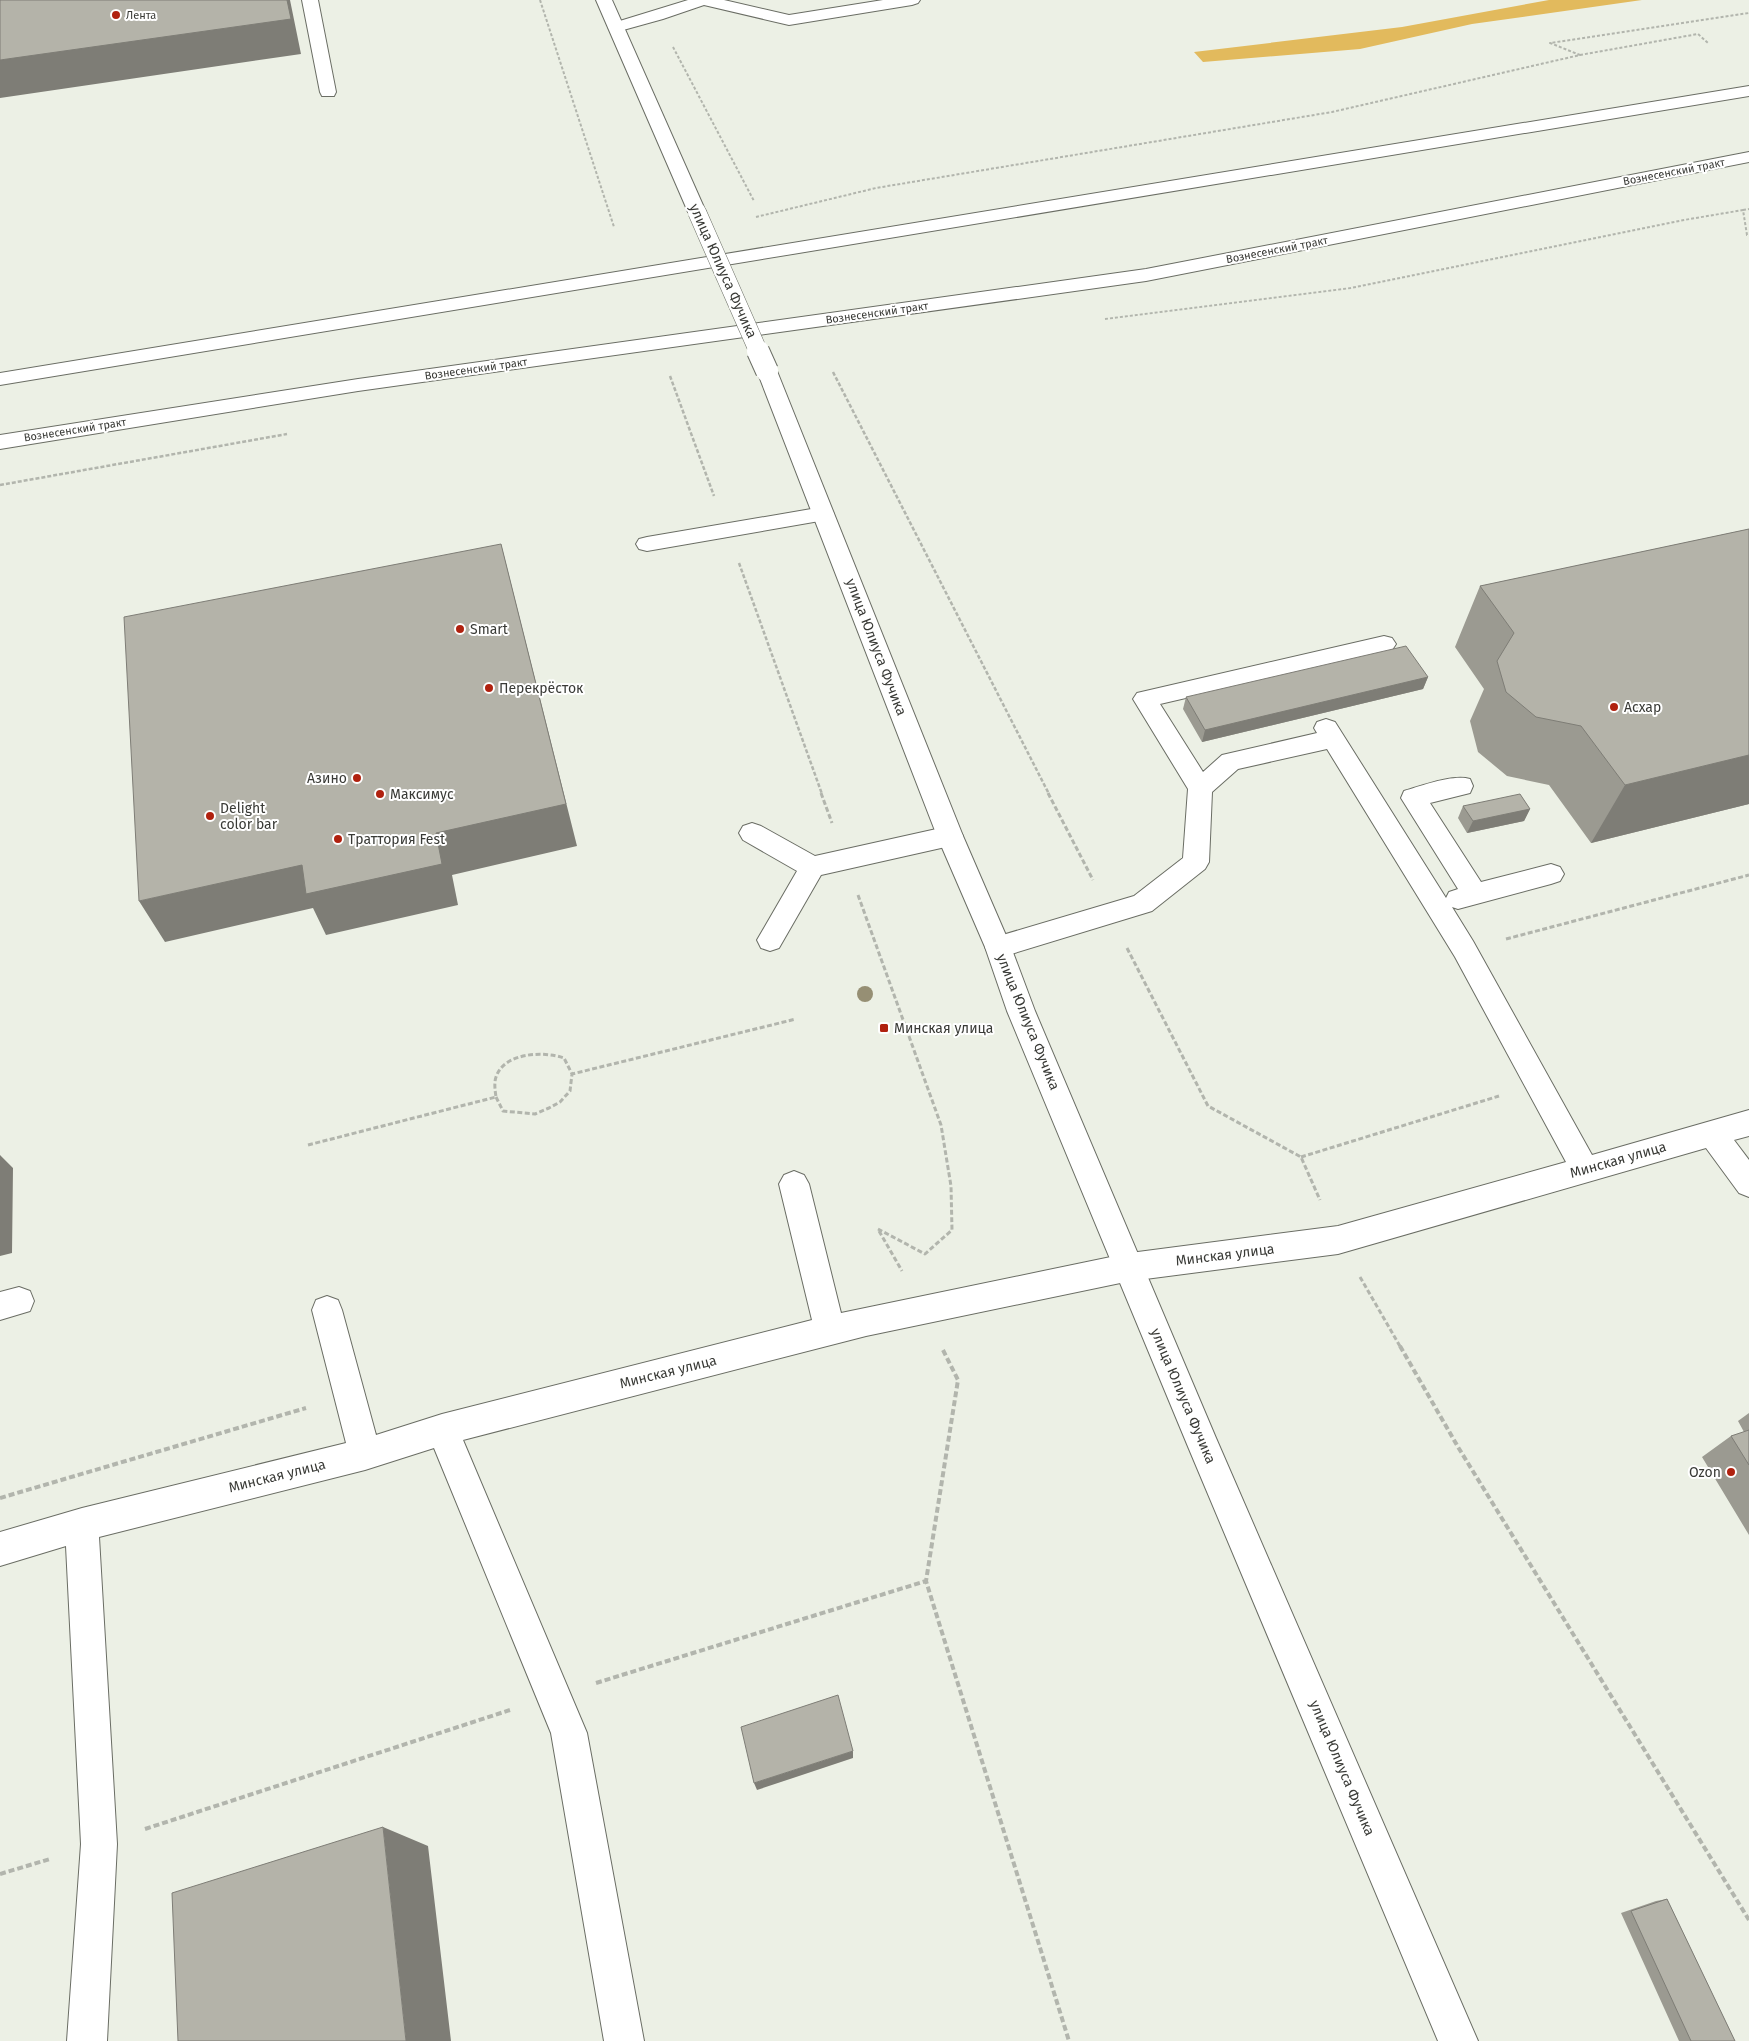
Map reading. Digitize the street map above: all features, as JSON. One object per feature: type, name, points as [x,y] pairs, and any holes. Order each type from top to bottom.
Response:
[{"type":"main road","points":[[310,0],[328,92]]},
{"type":"main road","name":"улица Юлиуса Фучика","points":[[604,0],[767,371],[950,836],[998,947],[1021,1011],[1458,2041]]},
{"type":"main road","points":[[616,27],[657,16],[703,0],[789,20],[912,0]]},
{"type":"main road","points":[[0,379],[1749,91]]},
{"type":"main road","name":"Вознесенский тракт","points":[[0,442],[358,386],[1146,275],[1749,158]]},
{"type":"main road","points":[[647,544],[823,514]]},
{"type":"main road","points":[[998,947],[1143,904],[1196,862],[1200,788],[1145,699],[1384,644]]},
{"type":"main road","points":[[1200,788],[1231,761],[1329,733],[1464,949],[1585,1169]]},
{"type":"main road","points":[[1461,786],[1413,798],[1475,894]]},
{"type":"main road","points":[[752,832],[812,866],[950,836]]},
{"type":"main road","points":[[770,940],[812,866]]},
{"type":"main road","points":[[1436,904],[1551,874]]},
{"type":"main road","name":"Минская улица","points":[[0,1549],[82,1525],[364,1454],[442,1430],[830,1331],[1130,1267],[1338,1240],[1749,1123]]},
{"type":"main road","points":[[1713,1134],[1749,1184]]},
{"type":"main road","points":[[794,1184],[830,1331]]},
{"type":"main road","points":[[327,1310],[364,1454]]},
{"type":"main road","points":[[442,1430],[569,1733],[624,2041]]},
{"type":"main road","points":[[82,1525],[100,1844],[87,2041]]},
{"type":"path","points":[[540,0],[614,227]]},
{"type":"path","points":[[1580,55],[1550,43],[1749,13]]},
{"type":"path","points":[[657,16],[754,201]]},
{"type":"path","points":[[756,217],[876,188],[1332,112],[1580,55],[1698,34],[1709,44]]},
{"type":"path","points":[[1743,210],[1749,209]]},
{"type":"path","points":[[833,372],[1208,1106],[1301,1157],[1338,1240],[1458,1447],[1749,1920]]},
{"type":"path","points":[[1464,949],[1749,876]]},
{"type":"path","points":[[572,1074],[796,1019]]},
{"type":"path","points":[[548,1052],[564,1058],[572,1074],[570,1091],[560,1102],[535,1114],[503,1111],[496,1097],[495,1087],[498,1074],[507,1064],[533,1053],[548,1052]]},
{"type":"path","points":[[1301,1157],[1501,1095]]},
{"type":"path","points":[[308,1144],[496,1097]]},
{"type":"path","points":[[878,1229],[923,1310],[958,1380],[926,1581],[1069,2041]]},
{"type":"path","points":[[0,1498],[349,1395]]},
{"type":"path","points":[[0,1874],[100,1844],[553,1696],[926,1581]]},
{"type":"shaded area","points":[[1549,0],[1642,0],[1472,24],[1360,49],[1203,62],[1194,52],[1402,27]]},
{"type":"building","points":[[0,0],[287,0],[291,19],[0,60]]},
{"type":"building","name":"Асхар","points":[[1749,529],[1749,755],[1625,785],[1581,726],[1536,717],[1506,692],[1497,661],[1514,633],[1480,586]]},
{"type":"building","name":"Азино","points":[[501,544],[566,804],[436,833],[442,864],[306,894],[302,865],[139,901],[124,617]]},
{"type":"building","points":[[1406,646],[1428,677],[1205,730],[1186,697]]},
{"type":"building","points":[[1520,794],[1530,809],[1473,821],[1463,806]]},
{"type":"building","points":[[1749,1430],[1749,1465],[1731,1436]]},
{"type":"building","points":[[838,1695],[853,1751],[754,1783],[741,1727]]},
{"type":"building","points":[[383,1827],[406,2041],[178,2041],[172,1893]]},
{"type":"building","points":[[1667,1899],[1735,2041],[1691,2041],[1631,1911]]},
{"type":"place","name":"Лента","points":[[116,15]]},
{"type":"place","name":"Smart","points":[[460,629]]},
{"type":"place","name":"Перекрёсток","points":[[489,688]]},
{"type":"place","name":"Асхар","points":[[1614,707]]},
{"type":"place","name":"Азино","points":[[357,778]]},
{"type":"place","name":"Максимус","points":[[380,794]]},
{"type":"place","name":"Delight color bar","points":[[210,816]]},
{"type":"place","name":"Траттория Fest","points":[[338,839]]},
{"type":"place","name":"Минская улица","points":[[884,1028]]},
{"type":"place","name":"Ozon","points":[[1731,1472]]}]
